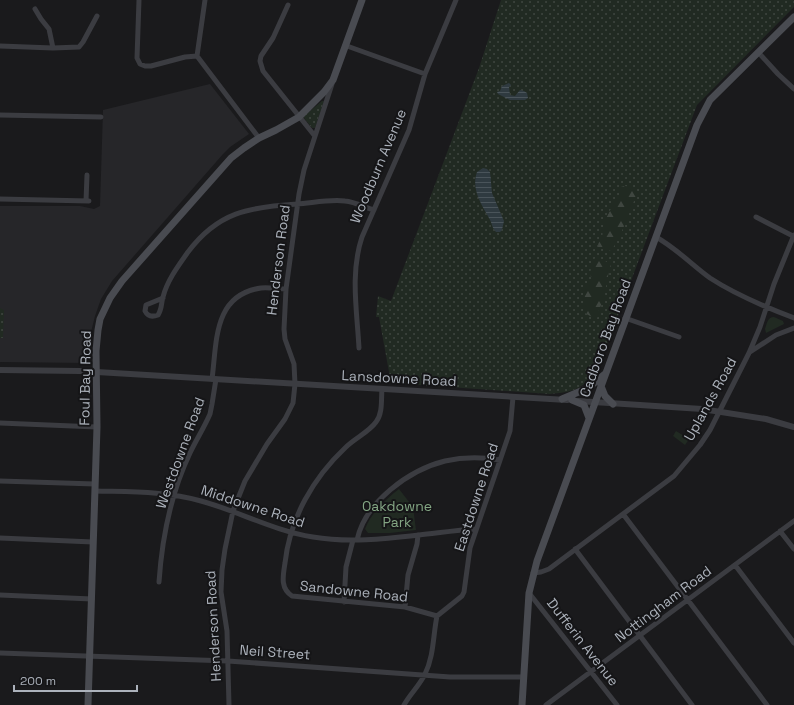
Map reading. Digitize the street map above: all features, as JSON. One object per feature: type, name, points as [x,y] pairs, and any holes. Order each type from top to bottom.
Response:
[{"type":"main road","name":"Henderson Road","points":[[333,80],[362,0]]},
{"type":"main road","name":"Cadboro Bay Road","points":[[522,705],[529,593],[533,573],[625,318],[701,116],[710,100],[794,17]]},
{"type":"main road","name":"Foul Bay Road","points":[[88,705],[97,427],[96,372],[98,330],[104,307],[143,258],[231,158],[259,138],[299,117],[318,99],[333,80]]},
{"type":"main road","points":[[562,399],[588,388],[605,374]]},
{"type":"main road","points":[[601,386],[605,396],[613,404]]},
{"type":"main road","points":[[572,400],[584,405],[589,418]]},
{"type":"street","points":[[139,0],[137,58],[140,64],[151,66],[185,57],[197,56]]},
{"type":"street","points":[[205,0],[197,56],[259,138]]},
{"type":"street","name":"Woodburn Avenue","points":[[359,348],[355,281],[356,257],[362,237],[409,130],[425,74],[456,0]]},
{"type":"street","points":[[288,5],[273,38],[261,56],[260,61],[263,71],[314,135]]},
{"type":"street","points":[[35,9],[41,20],[49,29],[53,48]]},
{"type":"street","points":[[0,46],[53,48],[79,47],[97,16]]},
{"type":"street","points":[[346,46],[425,74]]},
{"type":"street","points":[[758,52],[794,89]]},
{"type":"street","name":"Henderson Road","points":[[229,705],[227,631],[222,598],[225,549],[233,510],[251,469],[288,414],[293,402],[295,384],[294,364],[285,339],[284,330],[286,289],[304,170],[314,135],[333,80]]},
{"type":"street","points":[[0,115],[101,117]]},
{"type":"street","points":[[0,199],[88,201],[87,175]]},
{"type":"street","points":[[163,298],[170,279],[188,252],[208,231],[222,221],[248,209],[264,206],[344,201],[374,210]]},
{"type":"street","points":[[756,217],[794,236]]},
{"type":"street","name":"Uplands Road","points":[[533,573],[549,569],[674,476],[700,445],[749,353],[794,236]]},
{"type":"street","points":[[656,237],[665,242],[711,278],[735,293],[794,318]]},
{"type":"street","name":"Westdowne Road","points":[[159,582],[163,540],[174,495],[190,453],[210,414],[218,329],[222,316],[229,304],[250,291],[262,288],[286,289]]},
{"type":"street","points":[[625,318],[679,337]]},
{"type":"street","points":[[749,353],[776,335],[794,328]]},
{"type":"street","name":"Lansdowne Road","points":[[0,370],[96,372],[562,399],[595,403],[702,409],[766,419],[794,427]]},
{"type":"street","points":[[291,533],[304,500],[317,479],[342,451],[377,420],[380,411],[382,389]]},
{"type":"street","name":"Eastdowne Road","points":[[437,616],[462,596],[464,592],[468,556],[510,431],[513,397]]},
{"type":"street","points":[[0,423],[97,427]]},
{"type":"street","points":[[344,602],[346,567],[355,540],[361,526],[378,502],[402,481],[424,468],[446,461],[476,458],[500,460]]},
{"type":"street","name":"Middowne Road","points":[[0,481],[95,487],[174,495],[199,500],[233,510],[291,533],[313,537],[355,540],[384,539],[476,529]]},
{"type":"street","points":[[623,514],[767,705]]},
{"type":"street","name":"Nottingham Road","points":[[546,705],[794,521]]},
{"type":"street","points":[[780,531],[794,549]]},
{"type":"street","name":"Sandowne Road","points":[[291,533],[287,547],[283,581],[285,590],[292,596],[405,607],[437,616]]},
{"type":"street","points":[[405,607],[408,575],[417,544],[418,535]]},
{"type":"street","points":[[0,538],[93,542]]},
{"type":"street","points":[[575,550],[692,705]]},
{"type":"street","points":[[735,565],[794,643]]},
{"type":"street","name":"Dufferin Avenue","points":[[529,593],[617,705]]},
{"type":"street","points":[[0,596],[92,599]]},
{"type":"street","points":[[404,705],[425,675],[432,653],[437,616]]},
{"type":"street","name":"Neil Street","points":[[0,653],[228,661],[450,677],[523,677]]},
{"type":"shaded area","points":[[509,83],[511,85],[509,87],[510,95],[515,96],[520,90],[527,93],[528,98],[525,100],[510,100],[498,94],[497,92],[500,91],[502,86]]},
{"type":"shaded area","points":[[210,84],[249,134],[230,147],[223,154],[112,281],[101,299],[95,316],[91,332],[88,363],[0,362],[0,206],[80,206],[94,209],[100,206],[103,110]]},
{"type":"shaded area","points":[[483,168],[490,172],[492,193],[504,221],[500,232],[496,232],[494,229],[480,202],[476,190],[475,178],[477,172]]},
{"type":"green space","points":[[501,0],[794,0],[794,7],[697,105],[596,374],[580,387],[570,391],[550,394],[391,383],[379,317],[376,317],[378,296],[391,301],[479,68]]},
{"type":"green space","points":[[324,101],[315,128],[312,128],[304,116]]},
{"type":"green space","points":[[625,186],[634,188],[638,192],[622,230],[611,251],[600,248],[598,245],[602,238],[605,222],[614,203],[616,201],[620,201],[621,198],[619,192],[621,187]]},
{"type":"green space","points":[[595,258],[611,264],[604,297],[598,313],[599,317],[590,316],[583,311],[583,300],[586,293],[583,290],[583,287],[587,286],[591,282],[591,268]]},
{"type":"green space","points":[[0,308],[4,310],[3,338],[0,338]]},
{"type":"green space","points":[[774,317],[783,321],[784,324],[766,333],[765,329],[768,321],[770,318]]},
{"type":"green space","points":[[676,431],[689,439],[685,445],[673,436]]},
{"type":"green space","name":"Oakdowne Park","points":[[399,489],[413,507],[416,530],[390,533],[368,533],[365,529],[371,517],[384,502]]}]
